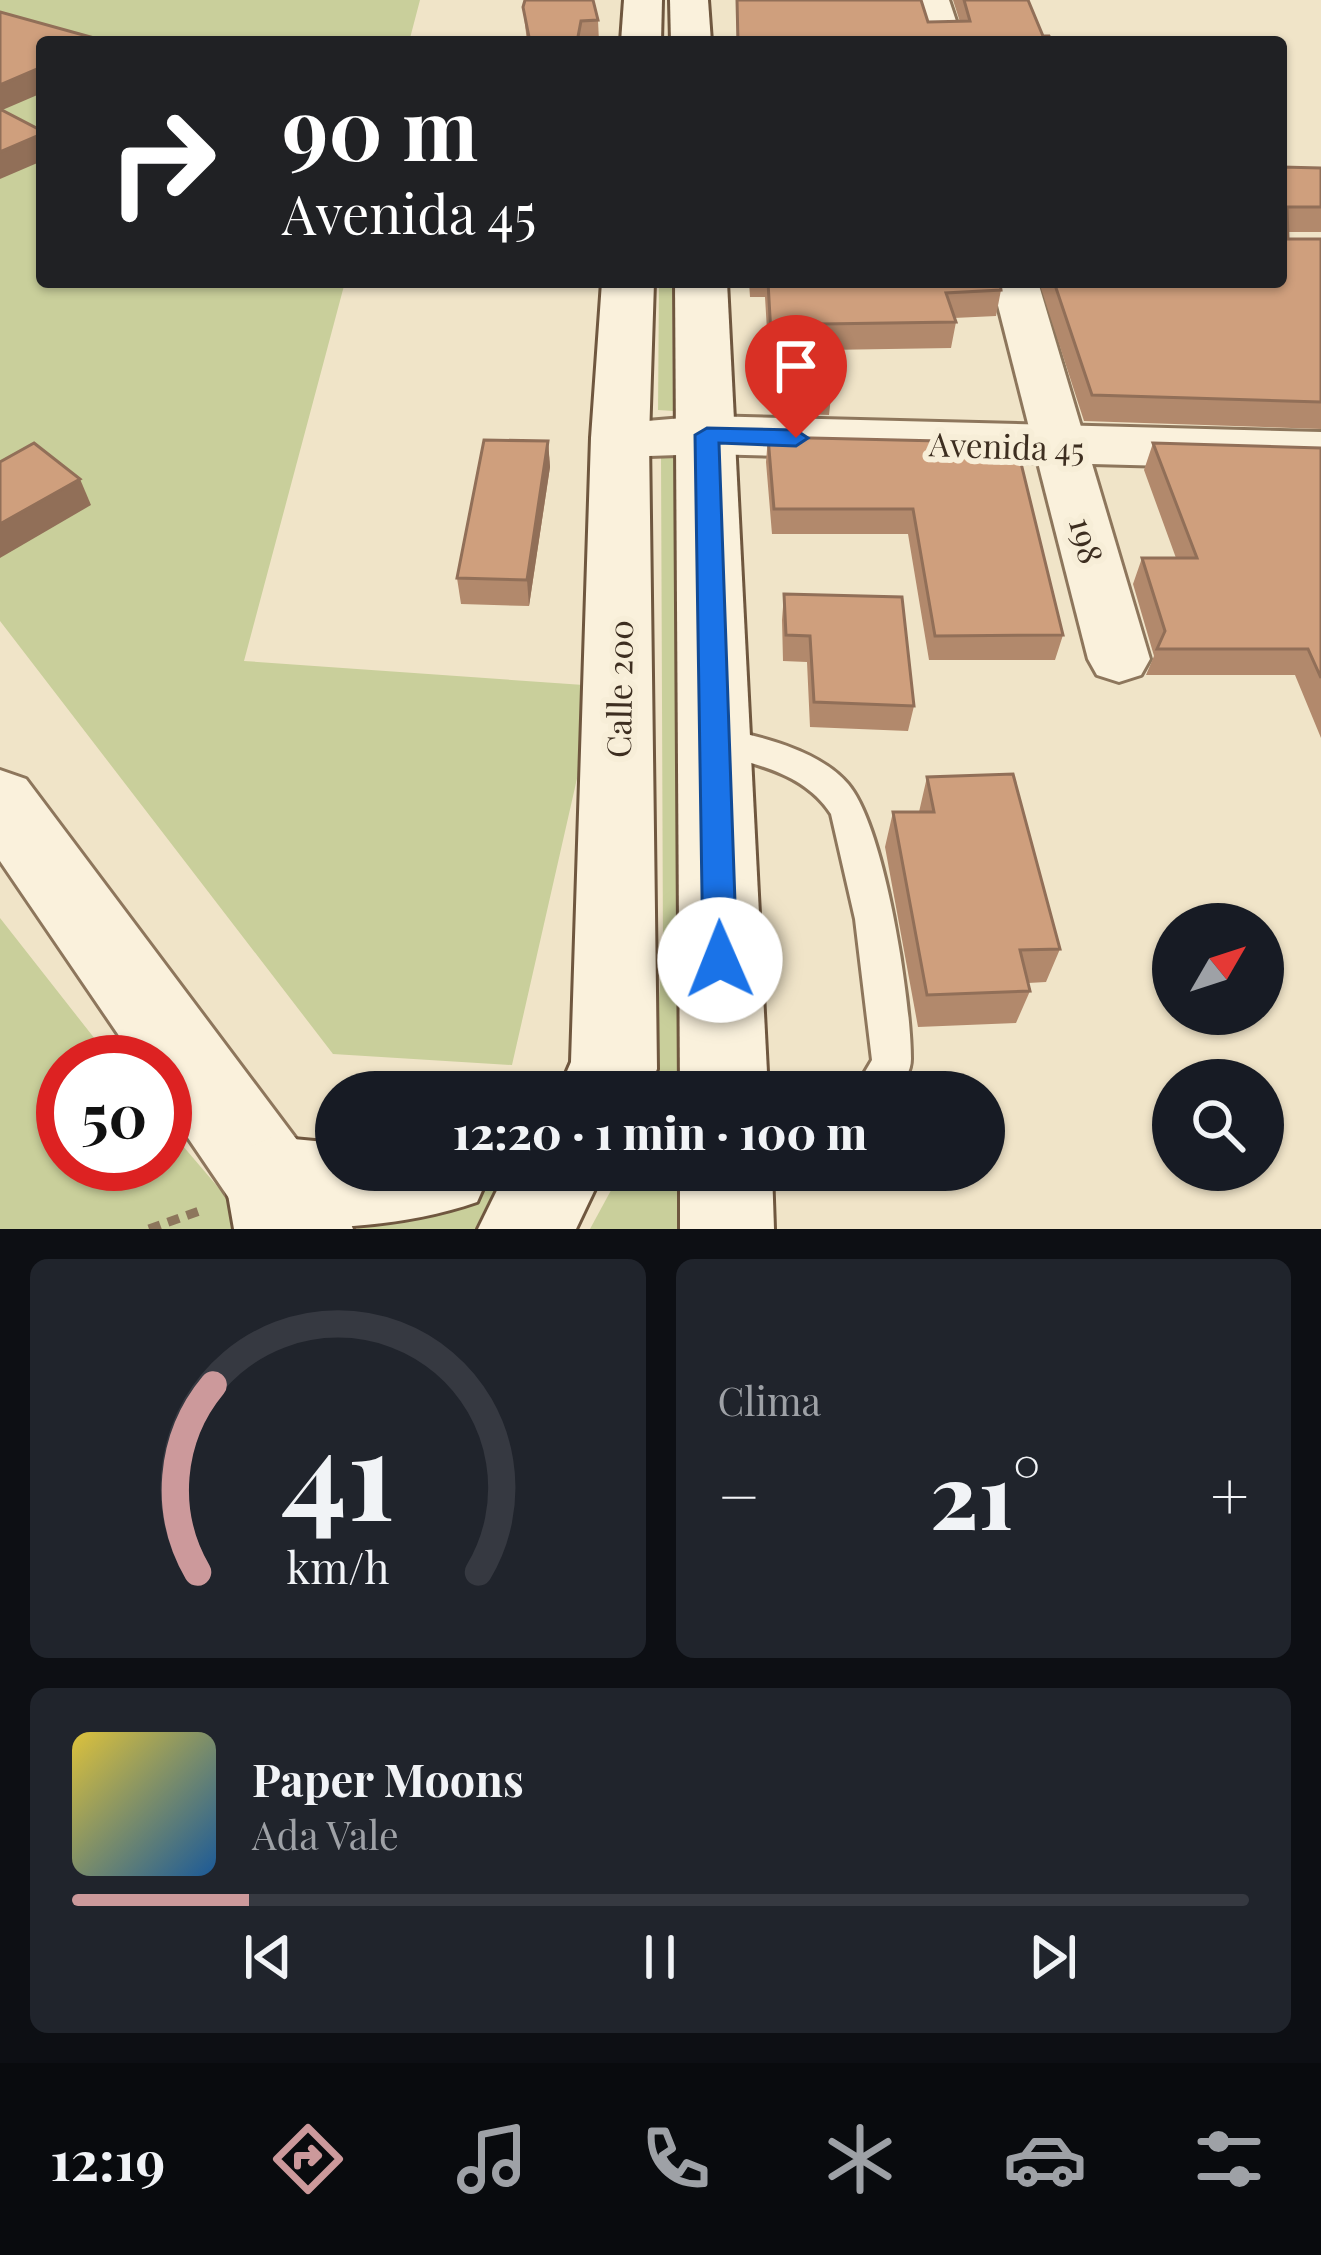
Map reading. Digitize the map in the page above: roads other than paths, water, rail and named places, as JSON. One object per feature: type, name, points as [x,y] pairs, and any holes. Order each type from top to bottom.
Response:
[{"type":"main road","points":[[640,36],[643,0]]},
{"type":"main road","points":[[689,0],[691,36]]},
{"type":"main road","name":"Calle 200","points":[[601,1071],[628,288]]},
{"type":"main road","points":[[700,288],[723,1071]]},
{"type":"main road","name":"Avenida 45","points":[[620,438],[707,435],[1321,451]]},
{"type":"main road","points":[[0,801],[272,1210],[339,1191]]},
{"type":"main road","points":[[525,1229],[546,1191]]},
{"type":"street","points":[[932,0],[943,36]]},
{"type":"street","name":"198","points":[[1017,288],[1119,659]]},
{"type":"lane","points":[[715,740],[769,750],[838,793],[860,847],[892,1064],[887,1071]]}]
